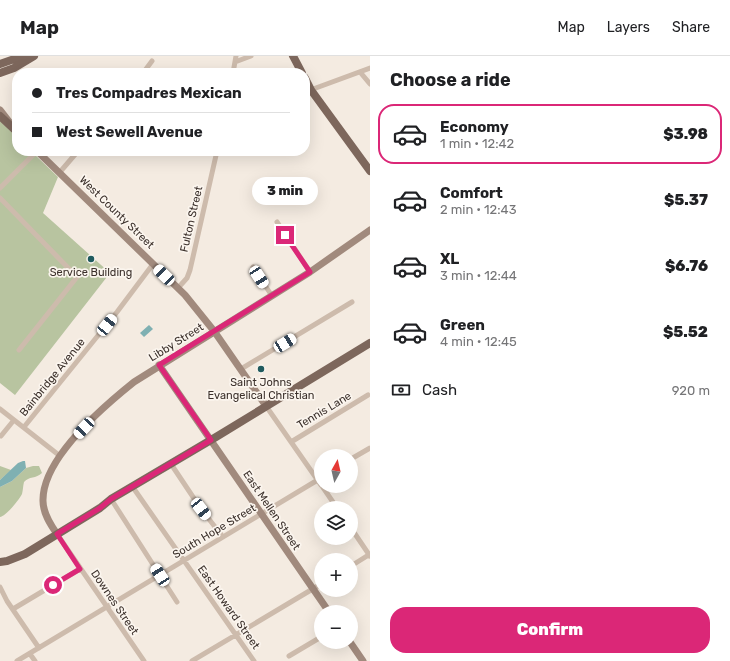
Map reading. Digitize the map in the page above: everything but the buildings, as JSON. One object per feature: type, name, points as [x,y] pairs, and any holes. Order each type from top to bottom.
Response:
[{"type":"main road","points":[[0,64],[23,56]]},
{"type":"main road","points":[[13,68],[34,56]]},
{"type":"main road","points":[[293,56],[299,68]]},
{"type":"main road","points":[[0,74],[12,69]]},
{"type":"main road","points":[[310,94],[370,171]]},
{"type":"main road","points":[[0,110],[12,125]]},
{"type":"main road","points":[[0,116],[12,126]]},
{"type":"main road","name":"West County Street","points":[[42,156],[178,288],[214,331],[266,406]]},
{"type":"main road","name":"Libby Street","points":[[56,533],[44,510],[43,490],[47,477],[60,456],[76,436],[112,399],[159,365],[310,272],[370,230]]},
{"type":"main road","points":[[0,558],[56,533],[100,508],[132,486],[211,440],[370,343]]},
{"type":"main road","name":"East Mellen Street","points":[[159,365],[324,605]]},
{"type":"main road","points":[[0,562],[25,554],[56,533]]},
{"type":"main road","points":[[355,649],[363,661]]},
{"type":"street","points":[[236,59],[251,56]]},
{"type":"street","points":[[147,68],[152,61]]},
{"type":"street","points":[[310,90],[370,68]]},
{"type":"street","points":[[360,72],[370,84]]},
{"type":"street","points":[[0,188],[32,156]]},
{"type":"street","points":[[60,172],[74,156]]},
{"type":"street","name":"Fulton Street","points":[[178,288],[187,278],[191,266],[216,156]]},
{"type":"street","points":[[0,198],[77,277],[19,350]]},
{"type":"street","points":[[277,222],[310,272]]},
{"type":"street","name":"Bainbridge Avenue","points":[[24,427],[114,316],[153,264]]},
{"type":"street","points":[[253,267],[272,296]]},
{"type":"street","points":[[240,370],[352,302]]},
{"type":"street","name":"Tennis Lane","points":[[291,442],[368,395]]},
{"type":"street","points":[[266,406],[314,472]]},
{"type":"street","points":[[0,409],[60,456]]},
{"type":"street","points":[[1,436],[14,420]]},
{"type":"street","points":[[358,455],[370,448]]},
{"type":"street","points":[[170,464],[201,509],[223,537]]},
{"type":"street","name":"South Hope Street","points":[[17,661],[314,482]]},
{"type":"street","name":"East Howard Street","points":[[132,486],[254,661]]},
{"type":"street","points":[[109,501],[177,602]]},
{"type":"street","name":"Downes Street","points":[[56,533],[144,661]]},
{"type":"street","points":[[358,538],[370,555],[358,562]]},
{"type":"street","points":[[13,609],[80,569]]},
{"type":"street","points":[[0,587],[5,598],[39,648]]},
{"type":"street","points":[[192,661],[313,588]]},
{"type":"street","points":[[289,656],[314,641]]},
{"type":"street","points":[[30,654],[35,661]]},
{"type":"green space","points":[[0,121],[12,132],[12,156],[36,156],[58,177],[43,213],[110,273],[15,395],[0,383]]},
{"type":"green space","points":[[0,466],[11,470],[0,480]]},
{"type":"green space","points":[[39,466],[42,473],[24,482],[20,497],[9,511],[0,517],[0,487],[12,481],[26,468]]},
{"type":"water","points":[[149,325],[153,329],[144,337],[140,333]]},
{"type":"water","points":[[25,461],[26,468],[12,481],[0,487],[0,480],[18,463]]},
{"type":"place","name":"Service Building","points":[[91,259]]},
{"type":"place","name":"Saint Johns Evangelical Christian","points":[[261,369]]},
{"type":"route","points":[[53,585],[80,569],[57,534],[102,507],[106,502],[211,440],[159,365],[310,272],[285,235]]}]
